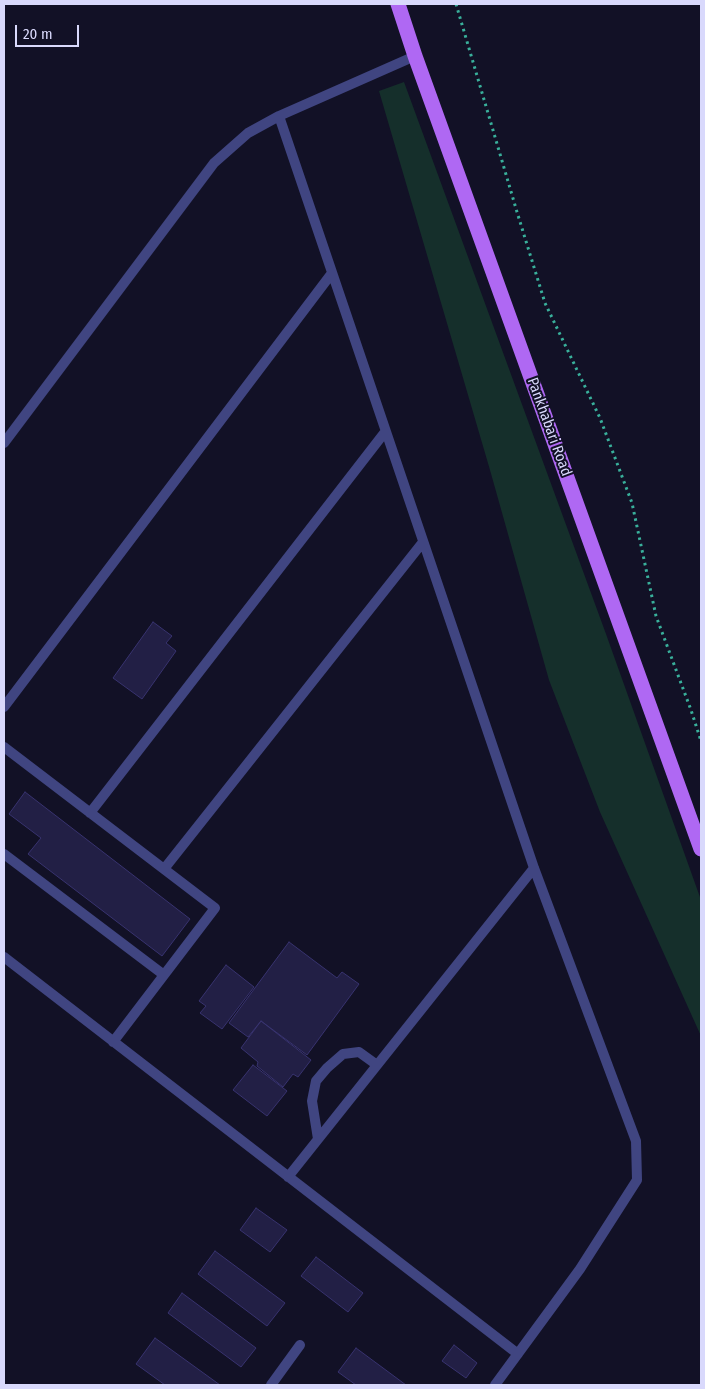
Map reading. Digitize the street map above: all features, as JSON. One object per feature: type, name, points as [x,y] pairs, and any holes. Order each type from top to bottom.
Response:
[{"type":"main road","name":"Pankhabari Road","points":[[398,4],[415,56],[701,850]]},
{"type":"street","points":[[4,443],[214,163],[248,133],[279,116],[415,56]]},
{"type":"street","points":[[279,116],[534,868],[636,1141],[638,1180],[580,1269],[495,1385]]},
{"type":"street","points":[[4,707],[332,273]]},
{"type":"street","points":[[90,813],[385,432]]},
{"type":"street","points":[[164,868],[423,542]]},
{"type":"street","points":[[4,747],[215,908],[113,1042]]},
{"type":"street","points":[[4,854],[164,976]]},
{"type":"street","points":[[288,1177],[534,868]]},
{"type":"street","points":[[4,958],[518,1354]]},
{"type":"street","points":[[318,1139],[312,1101],[316,1081],[343,1054],[359,1052],[377,1065]]},
{"type":"street","points":[[271,1385],[300,1345]]},
{"type":"path","points":[[456,4],[545,303],[600,418],[632,503],[656,616],[701,741]]},
{"type":"green space","points":[[404,82],[701,900],[701,1036],[600,812],[549,680],[490,470],[379,91]]},
{"type":"building","points":[[153,622],[172,636],[166,643],[176,651],[142,699],[113,678]]},
{"type":"building","points":[[25,792],[190,919],[162,956],[28,854],[41,838],[9,814]]},
{"type":"building","points":[[289,942],[337,978],[342,972],[359,984],[307,1055],[261,1021],[248,1037],[229,1023]]},
{"type":"building","points":[[226,965],[254,987],[222,1029],[200,1013],[206,1006],[199,1001]]},
{"type":"building","points":[[261,1021],[311,1060],[298,1077],[293,1074],[283,1087],[257,1066],[258,1062],[241,1048]]},
{"type":"building","points":[[253,1065],[287,1091],[267,1116],[233,1090]]},
{"type":"building","points":[[256,1208],[287,1230],[270,1252],[240,1230]]},
{"type":"building","points":[[215,1251],[285,1303],[267,1326],[198,1274]]},
{"type":"building","points":[[316,1257],[363,1293],[348,1312],[301,1276]]},
{"type":"building","points":[[182,1293],[256,1348],[241,1367],[168,1313]]},
{"type":"building","points":[[155,1338],[220,1385],[165,1385],[136,1364]]},
{"type":"building","points":[[454,1345],[477,1363],[466,1378],[442,1361]]},
{"type":"building","points":[[356,1348],[406,1385],[356,1385],[338,1372]]}]
